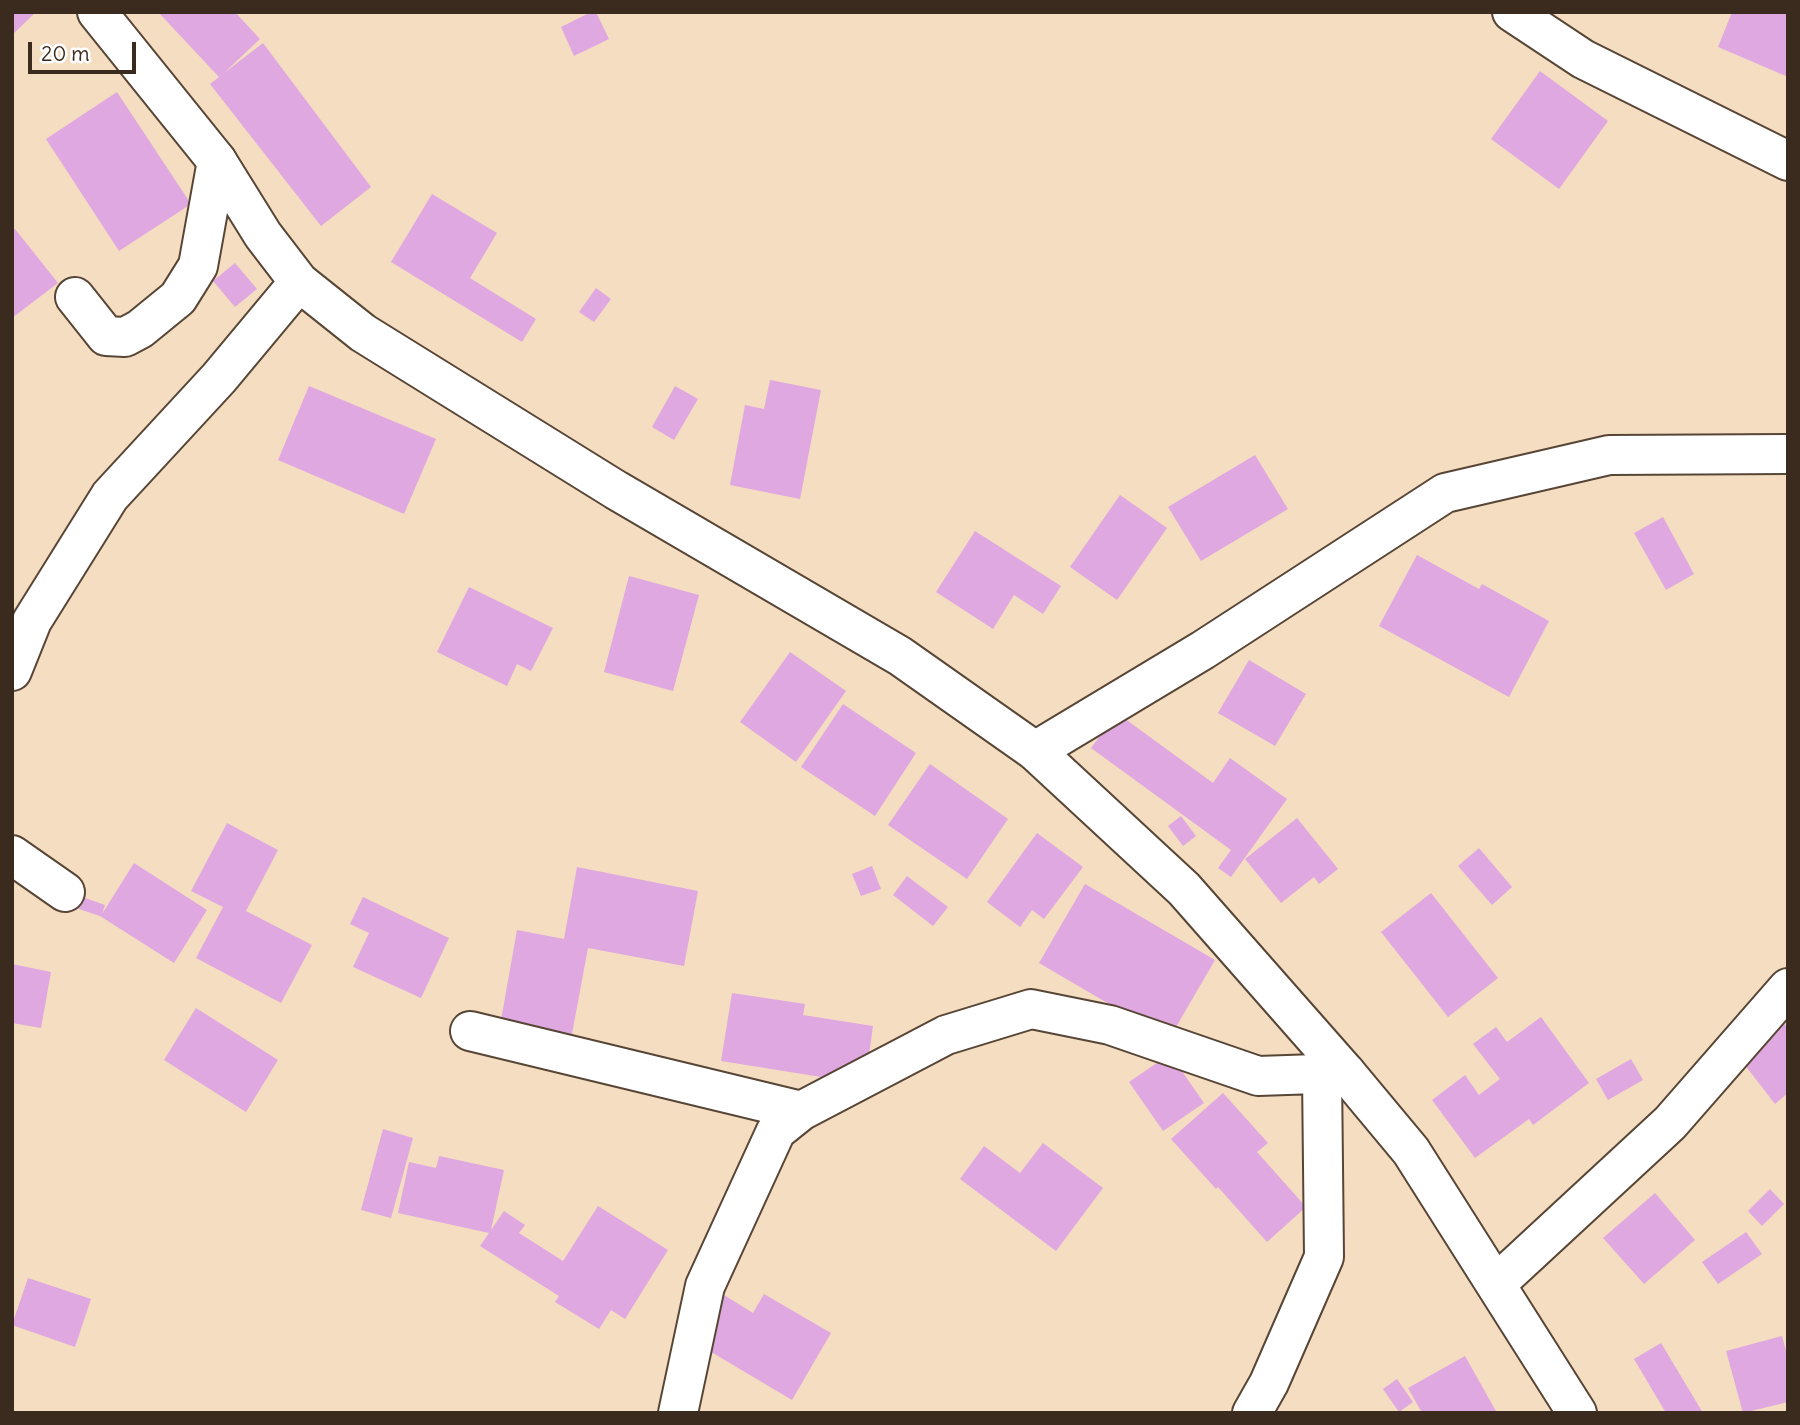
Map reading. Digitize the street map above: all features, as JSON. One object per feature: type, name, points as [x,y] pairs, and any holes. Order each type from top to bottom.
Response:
[{"type":"street","points":[[97,12],[217,161],[264,235],[299,282],[363,333],[616,490],[900,656],[1035,751],[1184,889],[1334,1074],[1411,1151],[1577,1413]]},
{"type":"street","points":[[1512,12],[1583,59],[1788,161]]},
{"type":"street","points":[[75,297],[106,336],[125,337],[140,329],[178,298],[198,266],[217,161]]},
{"type":"street","points":[[12,671],[32,621],[110,496],[219,378],[299,282]]},
{"type":"street","points":[[1035,751],[1203,650],[1445,493],[1609,455],[1788,454]]},
{"type":"street","points":[[12,855],[65,892]]},
{"type":"street","points":[[1496,1284],[1670,1123],[1788,988]]},
{"type":"street","points":[[678,1413],[705,1286],[776,1131],[801,1111],[946,1035],[1031,1009],[1110,1025],[1258,1076],[1334,1074]]},
{"type":"street","points":[[470,1031],[801,1111]]},
{"type":"street","points":[[1252,1413],[1269,1383],[1324,1256],[1334,1074]]},
{"type":"building","points":[[12,12],[36,12],[12,35]]},
{"type":"building","points":[[158,12],[235,12],[260,39],[224,73],[263,43],[371,187],[321,226],[210,84],[219,77]]},
{"type":"building","points":[[596,12],[609,39],[574,56],[561,27]]},
{"type":"building","points":[[1732,12],[1788,12],[1788,77],[1718,47]]},
{"type":"building","points":[[1540,71],[1608,121],[1559,189],[1491,139]]},
{"type":"building","points":[[117,92],[191,204],[119,251],[46,139]]},
{"type":"building","points":[[432,194],[497,233],[470,278],[536,319],[522,342],[391,262]]},
{"type":"building","points":[[15,229],[58,283],[12,318],[12,231]]},
{"type":"building","points":[[235,263],[257,289],[235,307],[213,281]]},
{"type":"building","points":[[596,288],[611,299],[594,322],[579,312]]},
{"type":"building","points":[[770,380],[821,390],[800,499],[730,485],[745,405],[764,409]]},
{"type":"building","points":[[309,386],[436,439],[404,514],[278,460]]},
{"type":"building","points":[[675,386],[698,399],[674,440],[652,427]]},
{"type":"building","points":[[1255,455],[1288,509],[1201,561],[1168,507]]},
{"type":"building","points":[[1120,495],[1167,528],[1117,600],[1070,567]]},
{"type":"building","points":[[1663,517],[1694,574],[1666,590],[1634,533]]},
{"type":"building","points":[[975,531],[1061,586],[1043,614],[1014,595],[993,629],[936,592]]},
{"type":"building","points":[[1417,555],[1479,589],[1482,584],[1549,621],[1509,697],[1379,626]]},
{"type":"building","points":[[629,576],[699,595],[673,691],[604,672]]},
{"type":"building","points":[[469,587],[553,628],[531,671],[517,664],[507,686],[437,652]]},
{"type":"building","points":[[790,652],[846,691],[796,762],[740,722]]},
{"type":"building","points":[[1249,660],[1306,694],[1275,746],[1218,713]]},
{"type":"building","points":[[843,704],[916,753],[875,816],[801,767]]},
{"type":"building","points":[[1117,713],[1213,783],[1230,758],[1287,799],[1231,877],[1218,868],[1231,850],[1091,748]]},
{"type":"building","points":[[930,764],[1008,819],[967,879],[888,825]]},
{"type":"building","points":[[1181,816],[1196,836],[1183,846],[1168,826]]},
{"type":"building","points":[[1297,818],[1338,869],[1319,884],[1314,877],[1281,903],[1245,859]]},
{"type":"building","points":[[227,823],[278,850],[246,911],[312,945],[281,1003],[196,958],[223,907],[191,891]]},
{"type":"building","points":[[1037,833],[1083,867],[1044,919],[1032,910],[1020,927],[987,902]]},
{"type":"building","points":[[1479,848],[1512,887],[1492,905],[1458,866]]},
{"type":"building","points":[[134,863],[207,910],[174,963],[100,916],[70,906],[74,894],[105,905],[102,914]]},
{"type":"building","points":[[872,866],[881,889],[861,896],[852,874]]},
{"type":"building","points":[[577,867],[698,891],[684,966],[588,948],[572,1034],[501,1020],[517,930],[564,939]]},
{"type":"building","points":[[907,876],[948,907],[933,926],[893,895]]},
{"type":"building","points":[[1085,884],[1215,960],[1169,1039],[1039,963]]},
{"type":"building","points":[[1431,893],[1498,978],[1448,1017],[1381,932]]},
{"type":"building","points":[[363,897],[449,938],[421,998],[353,967],[369,933],[350,924]]},
{"type":"building","points":[[12,964],[51,972],[41,1028],[12,1023]]},
{"type":"building","points":[[732,993],[805,1004],[803,1015],[873,1026],[865,1084],[721,1061]]},
{"type":"building","points":[[196,1008],[278,1060],[246,1112],[164,1060]]},
{"type":"building","points":[[1778,1016],[1788,1028],[1788,1093],[1775,1104],[1734,1051]]},
{"type":"building","points":[[1541,1017],[1589,1083],[1533,1125],[1529,1119],[1475,1158],[1432,1100],[1465,1075],[1479,1095],[1500,1079],[1473,1044],[1496,1027],[1507,1042]]},
{"type":"building","points":[[1170,1054],[1204,1103],[1163,1131],[1129,1082]]},
{"type":"building","points":[[1631,1059],[1643,1080],[1608,1100],[1596,1079]]},
{"type":"building","points":[[1223,1093],[1268,1143],[1257,1152],[1306,1207],[1267,1242],[1171,1139]]},
{"type":"building","points":[[383,1129],[413,1138],[391,1218],[361,1210]]},
{"type":"building","points":[[1043,1143],[1103,1188],[1056,1251],[960,1179],[984,1146],[1020,1173]]},
{"type":"building","points":[[439,1156],[504,1170],[491,1230],[504,1211],[525,1225],[519,1233],[563,1261],[598,1206],[668,1250],[625,1319],[611,1310],[599,1329],[555,1302],[559,1296],[480,1246],[489,1233],[398,1213],[409,1162],[436,1168]]},
{"type":"building","points":[[1770,1189],[1784,1204],[1762,1226],[1748,1211]]},
{"type":"building","points":[[1655,1193],[1695,1240],[1644,1284],[1603,1238]]},
{"type":"building","points":[[1746,1232],[1762,1254],[1718,1284],[1702,1262]]},
{"type":"building","points":[[28,1278],[91,1299],[75,1347],[12,1325]]},
{"type":"building","points":[[764,1294],[831,1333],[792,1400],[696,1343],[724,1295],[753,1313]]},
{"type":"building","points":[[1782,1336],[1788,1358],[1788,1402],[1743,1413],[1726,1351]]},
{"type":"building","points":[[1661,1343],[1703,1413],[1666,1413],[1634,1359]]},
{"type":"building","points":[[1465,1356],[1497,1413],[1422,1413],[1408,1388]]},
{"type":"building","points":[[1397,1379],[1413,1402],[1399,1412],[1383,1389]]}]
